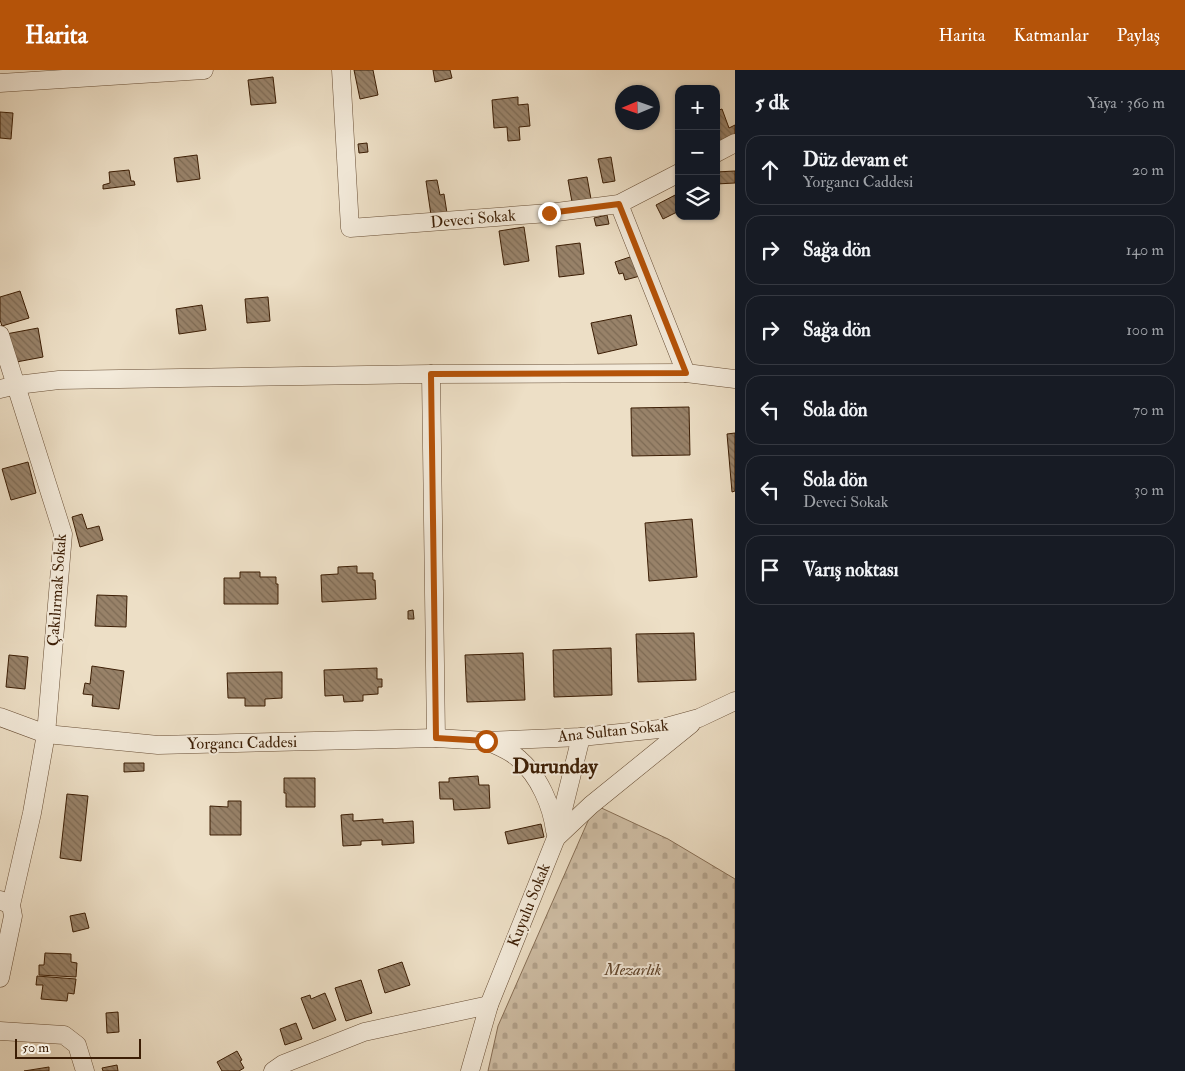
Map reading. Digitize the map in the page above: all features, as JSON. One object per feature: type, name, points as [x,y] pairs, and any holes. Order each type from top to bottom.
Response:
[{"type":"street","points":[[0,83],[204,70]]},
{"type":"street","name":"Deveci Sokak","points":[[341,70],[350,228],[549,213],[619,204],[675,175]]},
{"type":"street","points":[[720,151],[735,143]]},
{"type":"street","points":[[619,204],[686,373]]},
{"type":"street","name":"Çakılırmak Sokak","points":[[0,335],[8,387],[63,534],[46,734],[32,813],[5,902],[13,916],[0,978]]},
{"type":"street","points":[[8,387],[59,380],[431,374],[686,373],[735,379]]},
{"type":"street","points":[[431,374],[436,738]]},
{"type":"street","name":"Ana Sultan Sokak","points":[[486,741],[581,737],[659,729],[699,718],[735,701]]},
{"type":"street","name":"Yorgancı Caddesi","points":[[0,717],[46,734],[158,745],[436,738],[486,741]]},
{"type":"street","points":[[556,838],[591,805],[699,718]]},
{"type":"street","name":"Kuyulu Sokak","points":[[470,1071],[489,1005],[556,838],[581,737]]},
{"type":"street","points":[[486,741],[520,759],[531,772],[550,807],[554,819],[556,838]]},
{"type":"street","points":[[273,1071],[283,1064],[364,1032],[489,1005]]},
{"type":"street","points":[[0,1032],[64,1035],[77,1045],[85,1071]]},
{"type":"green space","name":"Mezarlık","points":[[595,805],[668,839],[735,879],[735,1071],[488,1071],[498,1026]]},
{"type":"building","points":[[354,70],[373,70],[378,95],[360,99]]},
{"type":"building","points":[[433,70],[450,70],[452,78],[435,82]]},
{"type":"building","points":[[273,77],[276,103],[251,105],[248,80]]},
{"type":"building","points":[[518,97],[518,105],[528,104],[530,126],[519,127],[520,140],[508,141],[507,127],[494,128],[492,100]]},
{"type":"building","points":[[722,109],[729,128],[735,125],[735,138],[721,143],[720,140],[720,110]]},
{"type":"building","points":[[0,112],[13,113],[11,139],[0,138]]},
{"type":"building","points":[[367,143],[368,152],[359,153],[358,144]]},
{"type":"building","points":[[197,155],[200,179],[177,182],[174,158]]},
{"type":"building","points":[[611,157],[615,181],[603,183],[598,159]]},
{"type":"building","points":[[129,170],[131,181],[134,181],[135,185],[103,189],[103,185],[110,183],[109,172]]},
{"type":"building","points":[[735,171],[735,183],[720,184],[720,172]]},
{"type":"building","points":[[587,177],[591,199],[572,202],[568,180]]},
{"type":"building","points":[[437,180],[440,195],[444,194],[447,213],[431,215],[426,181]]},
{"type":"building","points":[[675,195],[675,213],[663,219],[656,205]]},
{"type":"building","points":[[607,215],[609,224],[596,226],[594,218]]},
{"type":"building","points":[[524,227],[529,261],[504,265],[499,231]]},
{"type":"building","points":[[580,243],[584,274],[559,277],[556,246]]},
{"type":"building","points":[[633,256],[640,276],[625,280],[623,273],[619,274],[615,262]]},
{"type":"building","points":[[20,291],[29,318],[2,326],[0,320],[0,297]]},
{"type":"building","points":[[268,297],[270,321],[247,323],[245,299]]},
{"type":"building","points":[[202,305],[206,330],[179,334],[176,309]]},
{"type":"building","points":[[631,315],[637,345],[598,354],[591,323]]},
{"type":"building","points":[[38,328],[43,357],[11,363],[6,334]]},
{"type":"building","points":[[689,407],[690,455],[632,456],[631,408]]},
{"type":"building","points":[[735,433],[735,491],[732,492],[727,434]]},
{"type":"building","points":[[28,462],[36,493],[11,500],[2,469]]},
{"type":"building","points":[[82,514],[87,529],[99,526],[103,540],[80,547],[72,517]]},
{"type":"building","points":[[692,519],[697,577],[649,581],[645,523]]},
{"type":"building","points":[[357,566],[357,573],[373,573],[376,599],[322,602],[321,575],[338,574],[338,567]]},
{"type":"building","points":[[240,572],[260,572],[260,577],[276,577],[278,604],[224,604],[224,578],[240,578]]},
{"type":"building","points":[[97,595],[127,596],[126,627],[95,626]]},
{"type":"building","points":[[413,610],[414,619],[408,619],[408,611]]},
{"type":"building","points":[[694,633],[696,680],[638,682],[636,634]]},
{"type":"building","points":[[611,648],[612,695],[554,697],[553,650]]},
{"type":"building","points":[[523,653],[525,700],[467,702],[465,655]]},
{"type":"building","points":[[9,655],[28,657],[25,689],[6,687]]},
{"type":"building","points":[[92,666],[124,671],[119,709],[92,706],[93,695],[83,694],[85,683],[90,684]]},
{"type":"building","points":[[377,668],[377,679],[382,679],[382,687],[378,687],[378,694],[363,695],[363,701],[344,702],[343,695],[325,696],[324,670]]},
{"type":"building","points":[[282,672],[282,698],[265,699],[265,706],[245,706],[245,698],[228,698],[227,673]]},
{"type":"building","points":[[124,763],[144,763],[144,771],[124,772]]},
{"type":"building","points":[[478,776],[479,785],[489,785],[490,808],[454,810],[453,799],[440,799],[439,782],[449,782],[449,778]]},
{"type":"building","points":[[284,778],[315,778],[315,807],[286,807]]},
{"type":"building","points":[[67,794],[88,796],[81,861],[60,858]]},
{"type":"building","points":[[228,801],[241,801],[241,835],[210,835],[210,806],[228,807]]},
{"type":"building","points":[[353,814],[353,821],[383,819],[383,823],[413,821],[414,843],[382,845],[382,840],[361,841],[361,845],[343,846],[341,815]]},
{"type":"building","points":[[541,824],[544,837],[508,844],[505,832]]},
{"type":"building","points":[[85,913],[89,928],[73,932],[70,916]]},
{"type":"building","points":[[45,953],[71,954],[71,962],[77,963],[76,977],[39,975],[39,965],[44,965]]},
{"type":"building","points":[[402,962],[410,985],[385,993],[378,970]]},
{"type":"building","points":[[37,976],[76,979],[74,994],[68,993],[67,1001],[41,999],[43,985],[36,985]]},
{"type":"building","points":[[361,980],[372,1013],[346,1021],[335,988]]},
{"type":"building","points":[[325,993],[336,1020],[313,1029],[301,998],[310,995],[311,999]]},
{"type":"building","points":[[118,1012],[119,1032],[107,1033],[106,1013]]},
{"type":"building","points":[[296,1023],[302,1039],[285,1045],[280,1029]]},
{"type":"building","points":[[237,1051],[244,1068],[239,1071],[222,1071],[217,1062]]},
{"type":"building","points":[[117,1065],[118,1071],[103,1071],[102,1068]]},
{"type":"building","points":[[49,1067],[49,1071],[24,1071]]},
{"type":"district","name":"Durunday","points":[[555,766]]},
{"type":"route","points":[[486,741],[436,738],[431,374],[686,373],[619,204],[549,213]]}]
